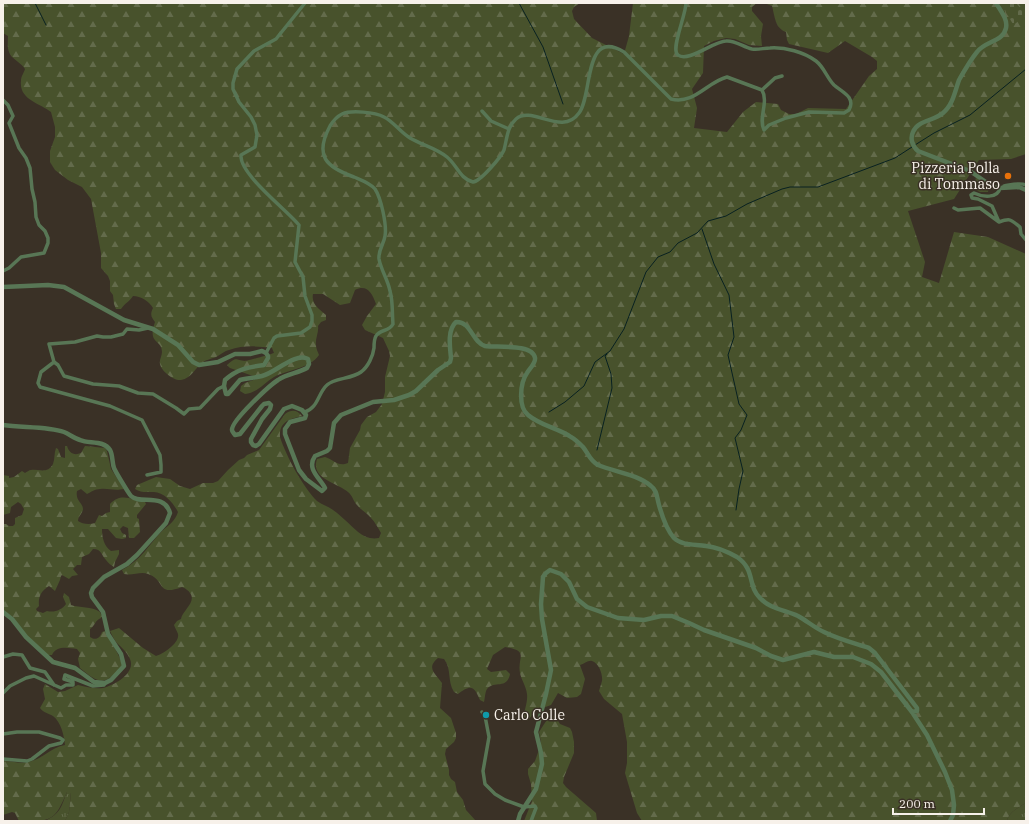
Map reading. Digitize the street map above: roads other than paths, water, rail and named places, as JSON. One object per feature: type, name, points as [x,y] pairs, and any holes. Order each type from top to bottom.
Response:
[{"type":"street","points":[[305,3],[276,39],[254,51],[237,69],[233,83],[234,93],[251,117],[257,135],[255,147],[241,155],[241,160],[246,170],[255,181],[299,225],[295,262],[303,277],[306,296],[312,315],[310,327],[301,333],[277,336],[274,338],[266,352],[268,358],[264,365],[239,369],[225,380],[224,386],[226,394],[228,394],[240,380],[262,376],[294,359],[305,358],[309,361],[307,368],[284,376],[269,387],[253,402],[233,426],[232,431],[235,435],[240,434],[262,406],[269,403],[271,405],[270,409],[262,419],[251,439],[253,445],[256,446],[259,444],[284,408],[292,406],[305,412],[310,410],[314,407],[328,384],[349,378],[365,369],[374,350],[375,338],[378,334],[391,328],[393,324],[391,292],[379,259],[379,252],[386,235],[381,206],[375,190],[363,180],[334,169],[326,161],[322,149],[324,138],[332,122],[336,118],[346,113],[364,113],[382,116],[410,138],[447,157],[465,178],[473,182],[480,179],[501,156],[509,129],[517,118],[525,116],[559,122],[569,121],[577,116],[585,101],[592,62],[595,56],[604,47],[610,46],[624,52],[671,99],[680,101],[692,97],[727,77],[739,80],[762,90]]},
{"type":"street","points":[[686,3],[684,19],[675,48],[676,54],[679,56],[699,52],[719,42],[726,41],[731,41],[751,49],[780,48],[796,52],[817,62],[836,87],[846,93],[850,98],[851,107],[844,113],[809,112],[786,118],[769,125],[764,130],[761,124],[765,104],[762,90]]},
{"type":"street","points":[[996,3],[1006,20],[1006,28],[1004,33],[998,39],[984,45],[977,51],[960,80],[947,109],[943,113],[917,126],[913,131],[911,140],[915,148],[928,156],[970,171],[988,184],[998,188],[1020,187],[1026,190]]},
{"type":"street","points":[[762,90],[775,78],[782,76]]},
{"type":"street","points":[[3,100],[8,105],[13,116],[9,123],[30,168],[32,189],[36,202],[37,221],[47,234],[48,243],[44,253],[21,257],[9,268],[3,270]]},
{"type":"street","points":[[482,111],[491,121],[509,129]]},
{"type":"street","points":[[998,188],[1022,183],[1026,185]]},
{"type":"street","points":[[998,188],[999,191],[995,195],[989,196],[974,193],[972,198],[978,199],[992,206],[999,222]]},
{"type":"street","points":[[954,208],[958,210],[980,208],[999,222]]},
{"type":"street","points":[[999,222],[1005,219],[1010,220],[1020,227],[1021,234],[1026,240]]},
{"type":"street","points":[[3,287],[48,285],[64,287],[124,320],[149,327],[164,335],[178,345],[193,362],[199,365],[218,362],[235,354],[250,354],[262,351],[266,352]]},
{"type":"street","points":[[305,412],[305,418],[290,422],[285,428],[284,434],[302,474],[322,491],[325,490],[325,486],[315,475],[312,462],[315,456],[327,451],[330,448],[336,420],[341,415],[357,408],[379,401],[403,398],[416,391],[431,375],[450,362],[450,335],[453,325],[456,322],[463,323],[477,341],[483,346],[513,347],[528,350],[534,354],[536,358],[526,374],[523,386],[521,405],[527,415],[544,425],[572,437],[583,447],[591,460],[597,464],[640,478],[652,486],[656,492],[659,506],[668,528],[674,538],[682,543],[720,549],[742,561],[748,568],[757,595],[766,603],[780,610],[798,616],[823,632],[869,648],[875,653],[917,708],[917,711],[912,712]]},
{"type":"street","points":[[149,327],[139,330],[127,329],[124,334],[111,337],[97,336],[75,342],[49,344],[54,362],[58,365],[64,376],[93,384],[119,386],[138,393],[153,394],[184,414],[189,409],[200,408],[218,389],[224,386]]},
{"type":"street","points":[[54,362],[41,372],[38,383],[40,387],[71,394],[110,406],[142,420],[160,455],[162,465],[161,472],[147,475]]},
{"type":"street","points":[[3,426],[62,431],[80,441],[105,445],[112,452],[115,472],[124,484],[130,496],[137,499],[150,499],[158,501],[166,506],[169,516],[166,523],[137,556],[127,564],[104,577],[92,588],[92,597],[102,608],[108,634],[121,654],[124,664],[124,666],[111,680],[105,683],[104,686],[93,686],[65,675],[64,679],[73,682],[73,685],[66,685],[61,688],[34,676],[26,678],[10,686],[3,693]]},
{"type":"street","points":[[518,821],[520,814],[536,789],[542,764],[536,732],[546,694],[550,670],[541,604],[543,576],[550,570],[564,576],[572,586],[577,598],[587,607],[618,618],[644,620],[661,616],[672,616],[689,622],[704,630],[756,648],[771,656],[783,660],[814,652],[834,657],[847,656],[871,664],[881,672],[912,712],[927,735],[952,790],[953,815],[950,821]]},
{"type":"street","points":[[3,612],[12,619],[26,637],[53,662],[75,668],[94,682],[105,683]]},
{"type":"street","points":[[3,657],[13,654],[22,655],[30,668],[45,672],[55,686]]},
{"type":"street","points":[[482,712],[485,716],[489,737],[483,772],[484,784],[495,794],[505,800],[524,807],[535,806],[536,808],[531,821]]},
{"type":"street","points":[[3,734],[17,732],[39,732],[63,740],[61,743],[49,746],[27,761],[3,759]]},
{"type":"waterway","points":[[35,3],[46,25]]},
{"type":"waterway","points":[[519,3],[543,47],[563,104]]},
{"type":"waterway","points":[[915,145],[934,133],[970,115],[1026,69]]},
{"type":"waterway","points":[[549,412],[565,402],[584,386],[595,362],[610,351],[624,329],[646,272],[658,257],[670,252],[678,243],[697,233],[708,221],[726,216],[747,204],[790,187],[818,187],[895,158],[912,147]]},
{"type":"waterway","points":[[702,229],[714,264],[729,295],[734,337],[728,355],[739,404],[747,415],[741,430],[735,438],[743,471],[736,510]]},
{"type":"waterway","points":[[597,450],[612,388],[611,374],[605,356],[607,354]]},
{"type":"place","name":"Pizzeria Polla di Tommaso","points":[[1008,176]]},
{"type":"place","name":"Carlo Colle","points":[[486,715]]}]
